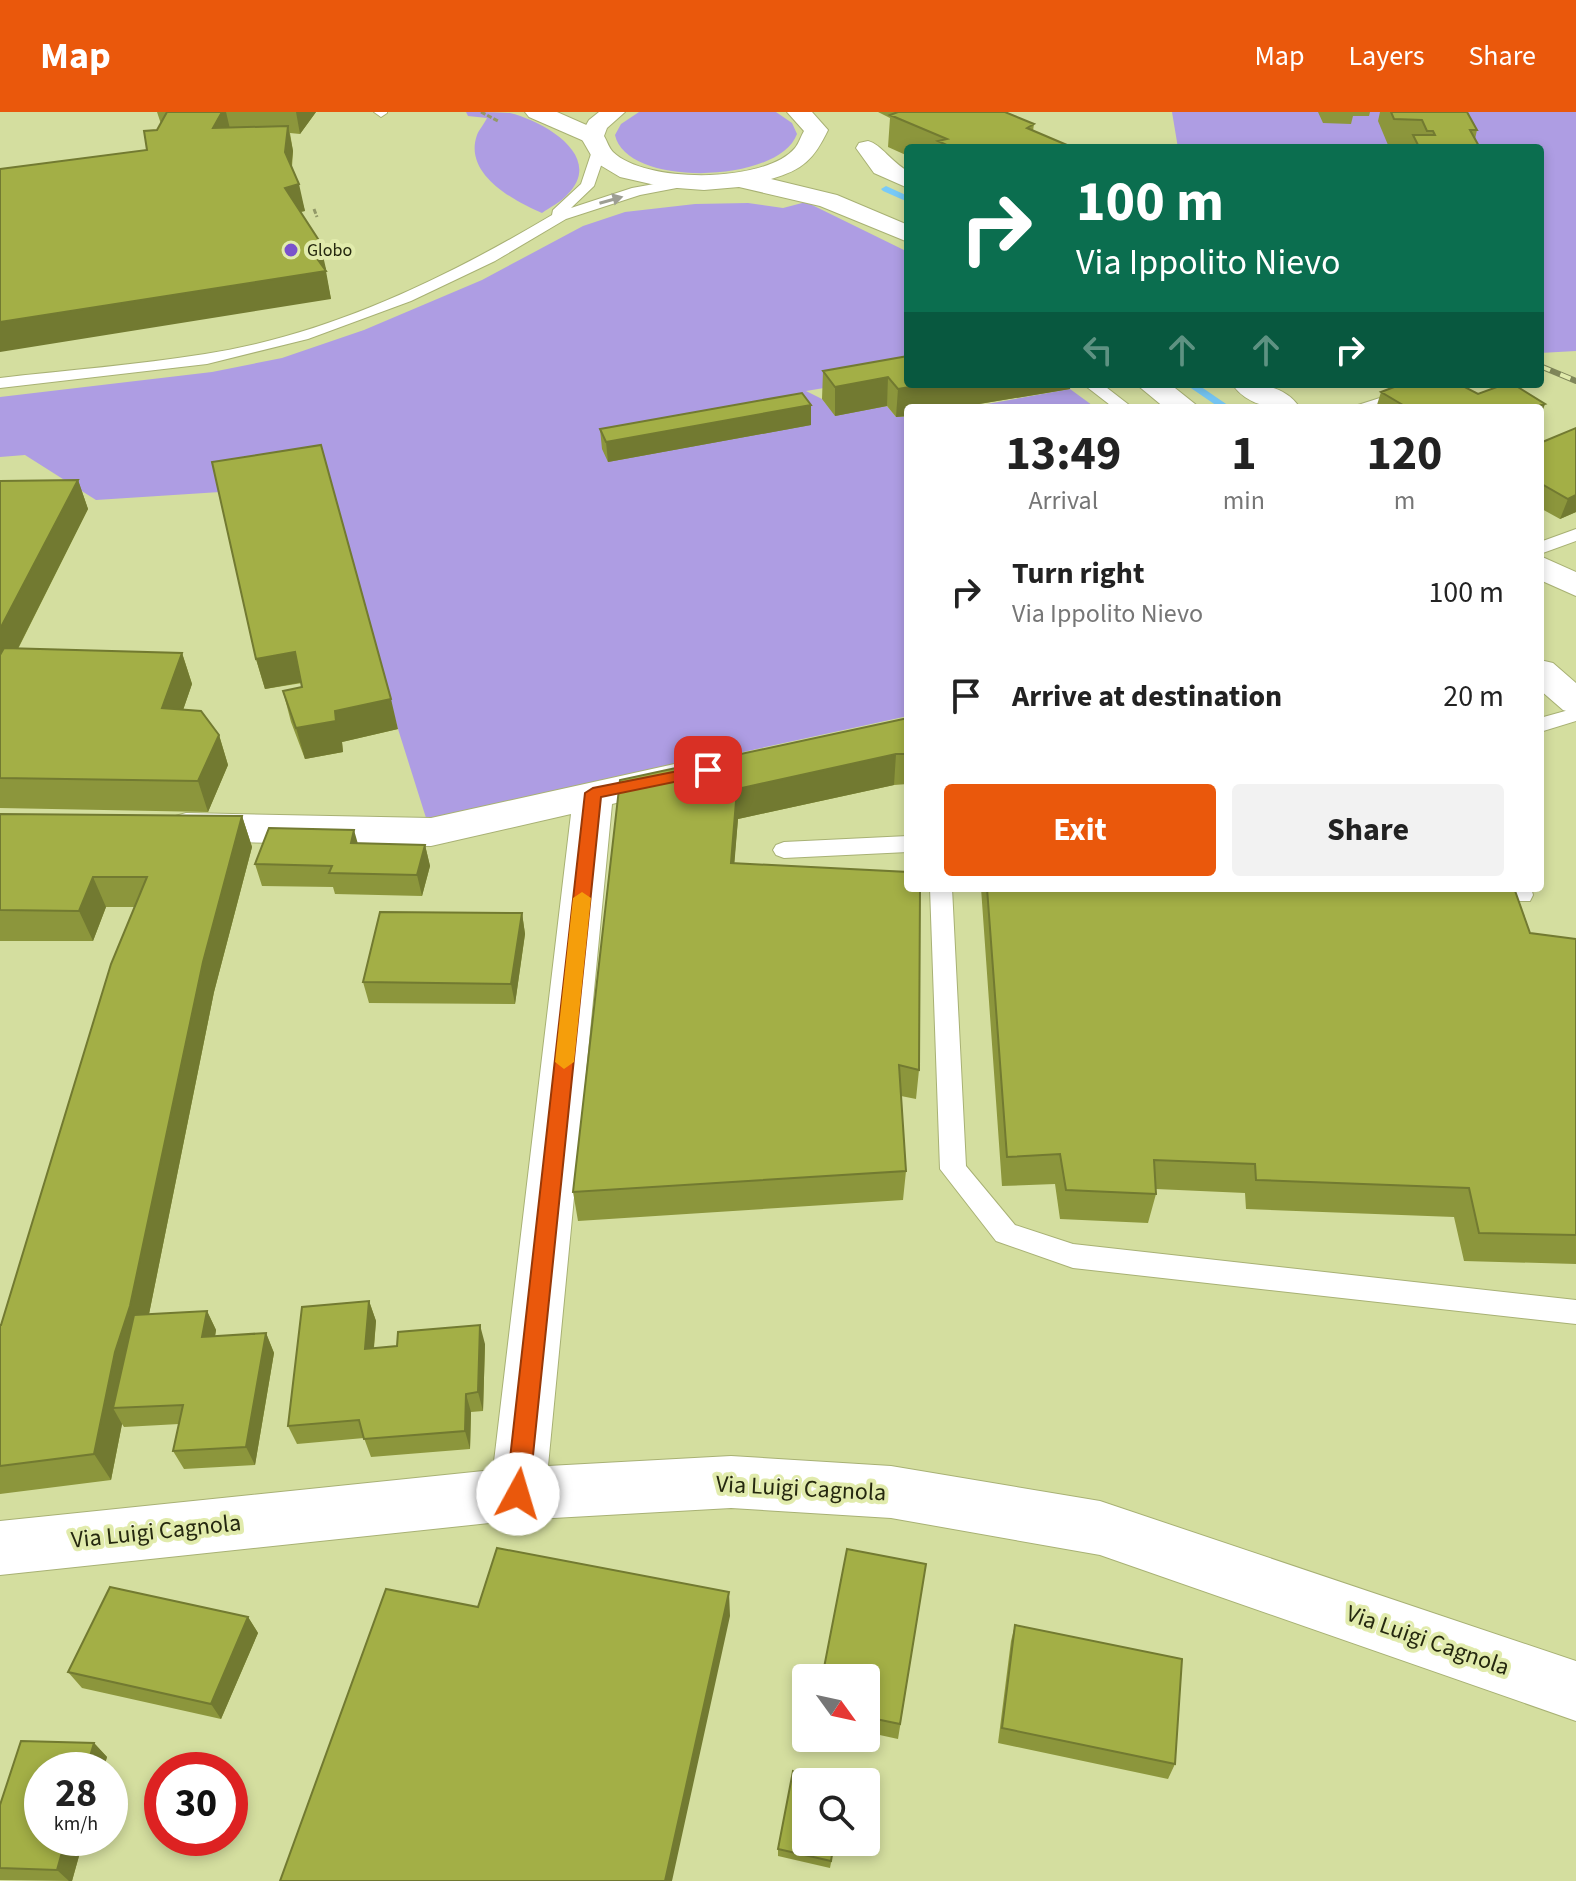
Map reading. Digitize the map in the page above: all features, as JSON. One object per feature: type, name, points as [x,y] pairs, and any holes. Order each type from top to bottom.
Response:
[{"type":"street","points":[[537,112],[595,145],[619,168],[649,177],[687,182],[739,179],[790,165],[806,155],[815,143],[816,130],[808,118],[799,112]]},
{"type":"street","points":[[595,145],[597,125],[613,112]]},
{"type":"street","points":[[868,148],[883,168],[904,179]]},
{"type":"street","points":[[806,155],[843,188],[891,210],[904,220]]},
{"type":"street","points":[[739,179],[828,200],[904,232]]},
{"type":"street","points":[[1157,388],[1179,404]]},
{"type":"street","points":[[1253,388],[1279,404]]},
{"type":"street","points":[[1544,568],[1576,586]]},
{"type":"street","points":[[1544,674],[1576,702]]},
{"type":"street","points":[[144,826],[431,832],[593,793],[713,769]]},
{"type":"street","points":[[518,1494],[593,793]]},
{"type":"street","name":"Via Luigi Cagnola","points":[[0,1548],[518,1494],[731,1482],[891,1492],[1100,1528],[1576,1691]]},
{"type":"lane","points":[[539,230],[587,186],[595,145]]},
{"type":"lane","points":[[0,383],[207,359],[303,336],[406,298],[490,258],[561,216],[637,191],[687,182]]},
{"type":"lane","points":[[1097,388],[1119,404]]},
{"type":"lane","points":[[1376,404],[1425,388]]},
{"type":"lane","points":[[1544,547],[1576,534]]},
{"type":"lane","points":[[1544,724],[1576,714]]},
{"type":"lane","points":[[784,850],[904,844]]},
{"type":"lane","points":[[941,892],[953,1169],[1006,1233],[1073,1256],[1576,1312]]},
{"type":"path","points":[[314,209],[317,217]]},
{"type":"shaded area","points":[[466,112],[510,113],[524,117],[566,142],[575,154],[579,167],[577,181],[567,195],[542,213],[494,184],[477,162],[475,149],[477,135],[487,118],[468,116]]},
{"type":"shaded area","points":[[639,112],[776,112],[792,123],[797,134],[784,151],[763,163],[703,173],[673,171],[646,164],[625,152],[615,135],[621,124]]},
{"type":"shaded area","points":[[1172,112],[1576,112],[1576,351],[1544,353],[1544,144],[1177,144]]},
{"type":"shaded area","points":[[806,202],[904,250],[904,375],[806,391],[822,399],[835,415],[887,406],[896,417],[904,416],[904,717],[427,821],[398,729],[346,537],[220,492],[96,500],[25,455],[0,457],[0,397],[212,372],[282,358],[364,330],[482,280],[583,226],[625,212],[695,204],[748,203],[783,208]]},
{"type":"shaded area","points":[[1070,389],[1091,404],[987,404]]},
{"type":"building","points":[[167,112],[222,112],[213,128],[288,126],[285,152],[299,184],[285,188],[320,242],[308,246],[326,271],[0,322],[0,169],[147,150],[144,131],[157,130]]},
{"type":"building","points":[[898,112],[1005,112],[1034,124],[1027,128],[1065,144],[944,144],[938,141],[947,139],[890,115]]},
{"type":"building","points":[[1391,112],[1467,112],[1477,130],[1470,130],[1478,144],[1418,144],[1413,135],[1435,135],[1433,131],[1427,131],[1422,120],[1394,119]]},
{"type":"building","points":[[904,357],[904,388],[898,389],[888,377],[835,387],[823,371]]},
{"type":"building","points":[[1392,388],[1467,388],[1478,394],[1494,388],[1519,388],[1545,404],[1401,404],[1381,392]]},
{"type":"building","points":[[802,393],[811,405],[606,442],[600,429]]},
{"type":"building","points":[[1576,428],[1576,495],[1568,499],[1544,485],[1544,441]]},
{"type":"building","points":[[321,445],[391,699],[335,711],[336,721],[296,728],[283,691],[302,687],[295,652],[256,659],[212,462]]},
{"type":"building","points":[[78,480],[0,629],[0,481]]},
{"type":"building","points":[[4,648],[182,653],[162,708],[201,711],[219,735],[198,781],[0,778],[0,655]]},
{"type":"building","points":[[904,719],[904,754],[737,789],[731,863],[904,872],[904,892],[920,892],[919,1070],[899,1065],[906,1171],[573,1192],[620,780]]},
{"type":"building","points":[[0,814],[242,816],[203,962],[130,1306],[115,1352],[94,1454],[0,1466],[0,1325],[111,964],[147,877],[93,877],[79,911],[0,910]]},
{"type":"building","points":[[269,828],[354,830],[351,843],[425,845],[417,875],[329,873],[332,866],[255,864]]},
{"type":"building","points":[[987,892],[1515,892],[1530,933],[1576,939],[1576,1235],[1479,1233],[1469,1188],[1256,1180],[1255,1164],[1154,1160],[1156,1194],[1066,1190],[1060,1154],[1007,1157]]},
{"type":"building","points":[[380,912],[522,913],[511,984],[363,982]]},
{"type":"building","points":[[369,1301],[365,1349],[397,1346],[398,1332],[480,1325],[478,1392],[466,1394],[465,1431],[364,1439],[359,1420],[288,1426],[302,1307]]},
{"type":"building","points":[[207,1311],[202,1337],[266,1333],[246,1447],[173,1451],[183,1405],[113,1408],[134,1315]]},
{"type":"building","points":[[497,1548],[729,1592],[665,1881],[280,1881],[386,1589],[478,1607]]},
{"type":"building","points":[[847,1549],[926,1564],[900,1724],[880,1720],[880,1664],[825,1664]]},
{"type":"building","points":[[110,1587],[248,1617],[211,1704],[68,1672]]},
{"type":"building","points":[[1015,1625],[1182,1659],[1175,1764],[1002,1728]]},
{"type":"building","points":[[21,1741],[94,1743],[91,1752],[24,1752],[24,1856],[61,1856],[57,1870],[0,1868],[0,1805]]},
{"type":"building","points":[[792,1776],[792,1852],[778,1849]]},
{"type":"building","points":[[809,1856],[832,1856],[831,1861]]},
{"type":"waterway","points":[[886,189],[904,197]]},
{"type":"waterway","points":[[1196,388],[1221,404]]},
{"type":"railway","points":[[1544,368],[1576,381]]},
{"type":"slow traffic","points":[[564,1062],[582,898]]},
{"type":"place","name":"Globo","points":[[291,250]]},
{"type":"route","points":[[518,1494],[593,793],[708,770]]}]
